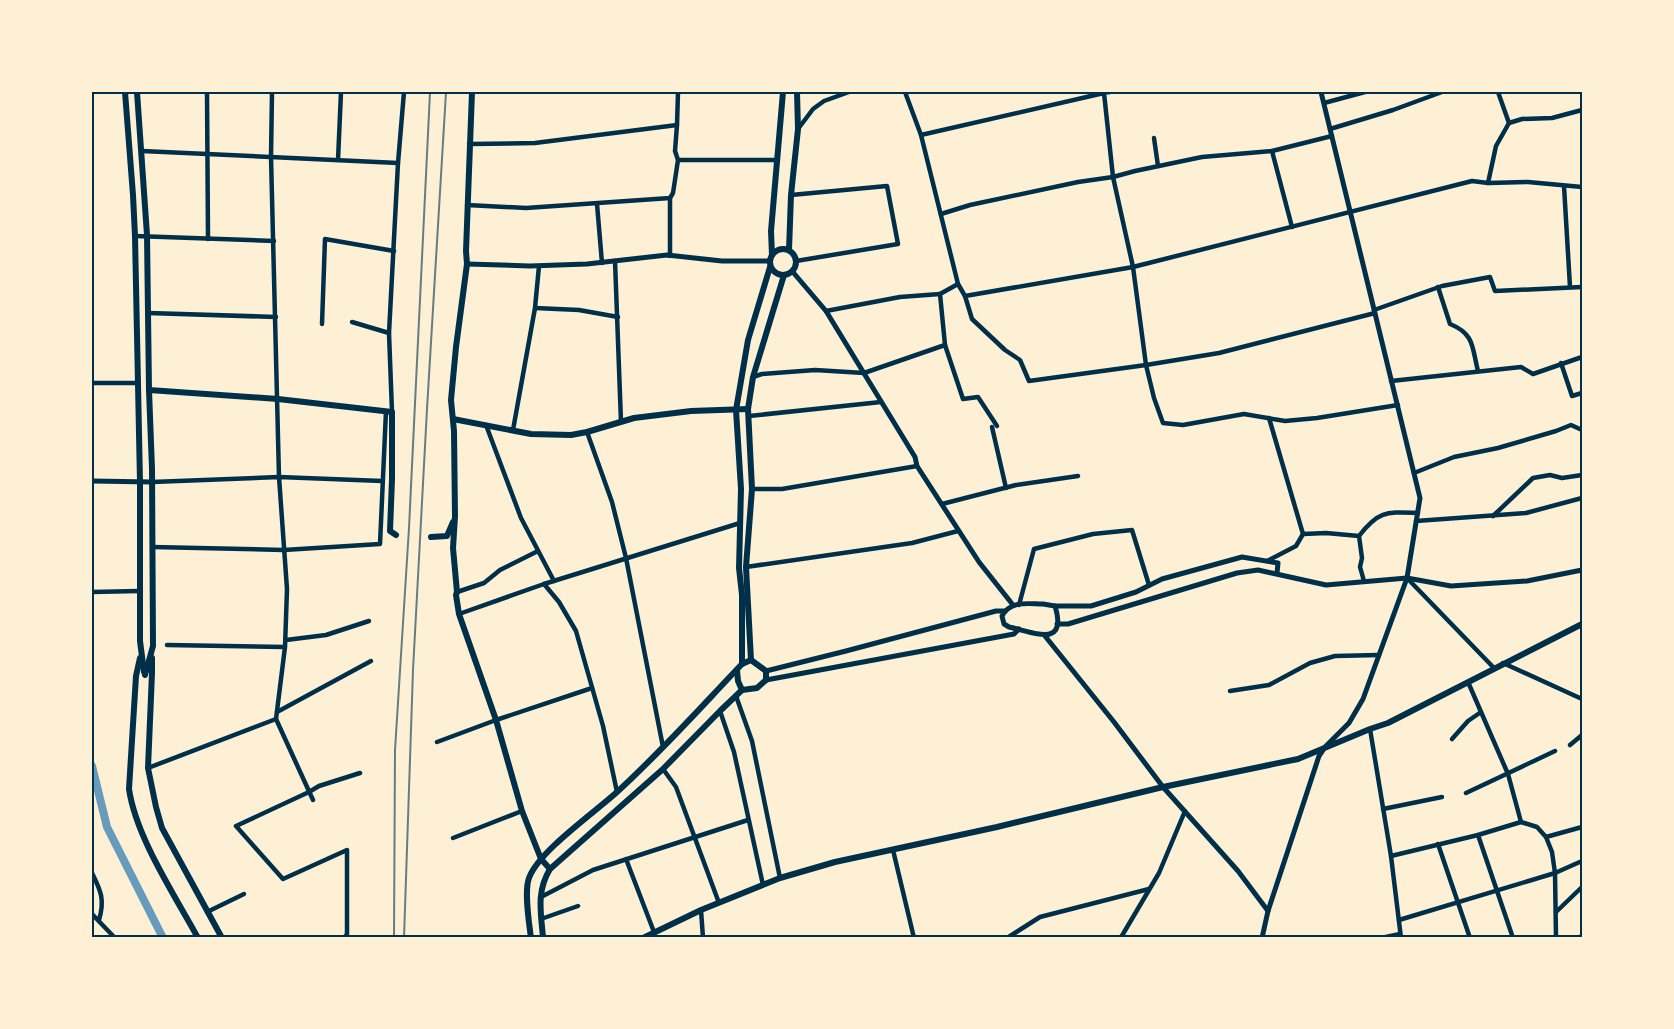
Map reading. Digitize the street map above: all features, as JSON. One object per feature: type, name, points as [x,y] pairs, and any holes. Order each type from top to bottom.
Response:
[{"type":"main road","points":[[125,92],[135,236],[141,653],[145,675],[153,646],[152,482],[147,236],[137,92]]},
{"type":"main road","points":[[472,92],[467,264],[451,400],[456,595],[459,614],[496,720],[522,811],[541,859],[550,868]]},
{"type":"main road","points":[[742,664],[741,489],[736,410],[748,340],[770,261],[783,92]]},
{"type":"main road","points":[[789,250],[791,195],[798,129],[797,92]]},
{"type":"main road","points":[[778,249],[789,250],[794,254],[796,261],[792,271],[784,275],[776,273],[770,261],[778,249]]},
{"type":"main road","points":[[751,660],[746,567],[752,489],[748,409],[753,377],[784,275]]},
{"type":"main road","points":[[149,390],[278,399],[389,412],[392,479],[390,531],[396,535]]},
{"type":"main road","points":[[453,419],[531,434],[571,435],[634,418],[691,411],[748,409]]},
{"type":"main road","points":[[431,537],[447,536],[455,516]]},
{"type":"main road","points":[[643,938],[702,910],[780,878],[835,862],[997,827],[1162,787],[1298,759],[1388,723],[1582,624]]},
{"type":"main road","points":[[141,653],[136,676],[129,789],[131,803],[153,855],[198,938]]},
{"type":"main road","points":[[151,655],[148,768],[156,807],[162,828],[222,938]]},
{"type":"main road","points":[[531,938],[529,880],[541,859],[617,792],[742,664],[751,660]]},
{"type":"main road","points":[[543,938],[540,892],[550,868],[663,769],[742,690],[757,688],[766,680],[766,671],[751,660]]},
{"type":"main road","points":[[737,670],[742,690]]},
{"type":"street","points":[[207,92],[208,239]]},
{"type":"street","points":[[272,92],[271,157],[279,477],[287,589],[286,640],[276,719],[313,801]]},
{"type":"street","points":[[338,160],[341,92]]},
{"type":"street","points":[[152,548],[284,550],[380,544],[382,481],[389,412],[389,333],[398,163],[404,92]]},
{"type":"street","points":[[670,256],[670,198],[674,193],[678,160],[675,152],[678,92]]},
{"type":"street","points":[[798,129],[813,109],[824,101],[849,92]]},
{"type":"street","points":[[905,92],[921,135],[958,284],[965,296],[972,319],[1005,350],[1020,360],[1029,381],[1220,353],[1375,311],[1438,287],[1490,277],[1495,291],[1582,287]]},
{"type":"street","points":[[921,135],[1106,92],[1113,177],[1133,267],[1146,365],[1163,423],[1183,425],[1244,414],[1285,421],[1398,405]]},
{"type":"street","points":[[1262,938],[1268,911],[1319,756],[1349,723],[1363,699],[1407,578],[1420,498],[1321,92]]},
{"type":"street","points":[[1324,103],[1365,92]]},
{"type":"street","points":[[1330,129],[1394,110],[1442,92]]},
{"type":"street","points":[[1498,92],[1509,123]]},
{"type":"street","points":[[1488,183],[1496,146],[1509,123],[1522,119],[1552,118],[1582,110]]},
{"type":"street","points":[[469,144],[535,143],[676,125]]},
{"type":"street","points":[[941,214],[970,205],[1202,157],[1272,151],[1332,136]]},
{"type":"street","points":[[1154,138],[1158,166]]},
{"type":"street","points":[[142,151],[398,163]]},
{"type":"street","points":[[1272,151],[1292,227]]},
{"type":"street","points":[[678,160],[778,160]]},
{"type":"street","points":[[965,296],[1133,267],[1472,181],[1528,182],[1582,187]]},
{"type":"street","points":[[791,195],[887,186],[898,244],[796,261]]},
{"type":"street","points":[[1564,186],[1570,286]]},
{"type":"street","points":[[467,205],[526,208],[670,198]]},
{"type":"street","points":[[597,204],[602,262]]},
{"type":"street","points":[[135,236],[274,241]]},
{"type":"street","points":[[322,324],[325,239],[394,251]]},
{"type":"street","points":[[467,264],[539,266],[670,256],[722,261],[770,261]]},
{"type":"street","points":[[615,261],[621,422]]},
{"type":"street","points":[[513,430],[535,308],[539,266]]},
{"type":"street","points":[[792,271],[826,311],[958,531],[979,562],[1016,605]]},
{"type":"street","points":[[826,311],[900,297],[940,294],[958,284]]},
{"type":"street","points":[[1438,287],[1450,324],[1460,328],[1469,336],[1478,371]]},
{"type":"street","points":[[940,294],[945,345],[963,399],[978,398],[994,426],[1006,488]]},
{"type":"street","points":[[535,308],[579,310],[618,317]]},
{"type":"street","points":[[148,313],[276,317]]},
{"type":"street","points":[[352,322],[389,333]]},
{"type":"street","points":[[753,377],[762,374],[815,370],[864,374],[945,345]]},
{"type":"street","points":[[1391,381],[1521,367],[1533,374],[1582,357]]},
{"type":"street","points":[[1562,363],[1572,396],[1582,393]]},
{"type":"street","points":[[92,383],[138,383]]},
{"type":"street","points":[[749,416],[881,402]]},
{"type":"street","points":[[1267,561],[1296,546],[1303,534],[1269,418]]},
{"type":"street","points":[[486,425],[520,518],[554,581]]},
{"type":"street","points":[[1414,473],[1454,457],[1498,448],[1571,425],[1582,430]]},
{"type":"street","points":[[587,432],[612,502],[626,558],[663,747]]},
{"type":"street","points":[[752,489],[782,489],[917,466]]},
{"type":"street","points":[[1493,516],[1533,478],[1550,475],[1562,478],[1582,475]]},
{"type":"street","points":[[942,504],[1006,488],[1078,476]]},
{"type":"street","points":[[92,481],[152,482],[279,477],[382,481]]},
{"type":"street","points":[[1416,520],[1526,513],[1582,498]]},
{"type":"street","points":[[1364,581],[1360,567],[1362,558],[1359,536],[1369,522],[1391,512],[1418,513]]},
{"type":"street","points":[[459,614],[544,584],[740,523]]},
{"type":"street","points":[[1016,605],[1034,549],[1093,534],[1132,530],[1149,585]]},
{"type":"street","points":[[746,567],[912,543],[958,531]]},
{"type":"street","points":[[1303,534],[1326,533],[1359,536]]},
{"type":"street","points":[[457,592],[484,583],[501,570],[538,551]]},
{"type":"street","points":[[1268,911],[1238,871],[1162,787],[1114,722],[1045,636],[1006,626],[1002,616],[1008,607],[1016,605],[1091,606],[1136,592],[1162,579],[1242,557],[1278,563],[1277,573]]},
{"type":"street","points":[[1057,624],[1068,624],[1237,573],[1258,570],[1326,585],[1407,578],[1451,586],[1527,581],[1582,570]]},
{"type":"street","points":[[1407,578],[1494,668]]},
{"type":"street","points":[[544,584],[559,602],[576,631],[603,726],[617,792]]},
{"type":"street","points":[[92,592],[140,591]]},
{"type":"street","points":[[1045,636],[1055,630],[1057,624],[1058,619],[1054,606]]},
{"type":"street","points":[[766,671],[996,611],[1005,611]]},
{"type":"street","points":[[286,640],[326,635],[369,621]]},
{"type":"street","points":[[766,680],[1014,634],[1019,629]]},
{"type":"street","points":[[167,645],[285,647]]},
{"type":"street","points":[[1230,691],[1269,685],[1310,663],[1335,656],[1379,655]]},
{"type":"street","points":[[277,712],[371,661]]},
{"type":"street","points":[[1503,663],[1582,699]]},
{"type":"street","points":[[1468,682],[1508,774],[1521,822]]},
{"type":"street","points":[[436,742],[592,688]]},
{"type":"street","points":[[736,696],[752,741],[780,878]]},
{"type":"street","points":[[720,711],[734,752],[763,885]]},
{"type":"street","points":[[1452,739],[1468,721],[1481,712]]},
{"type":"street","points":[[148,768],[276,719]]},
{"type":"street","points":[[1370,729],[1391,856],[1401,936],[1381,938]]},
{"type":"street","points":[[1570,745],[1582,735]]},
{"type":"street","points":[[1466,793],[1555,751]]},
{"type":"street","points":[[663,769],[676,788],[719,903]]},
{"type":"street","points":[[345,936],[347,850],[283,879],[236,826],[320,786],[360,773]]},
{"type":"street","points":[[1383,809],[1442,797]]},
{"type":"street","points":[[453,838],[522,811]]},
{"type":"street","points":[[1122,936],[1159,873],[1185,811]]},
{"type":"street","points":[[541,897],[593,870],[748,820]]},
{"type":"street","points":[[1391,856],[1521,822],[1537,827],[1546,837],[1552,852],[1555,873],[1556,936],[1549,938]]},
{"type":"street","points":[[1546,837],[1582,827]]},
{"type":"street","points":[[1478,835],[1513,938]]},
{"type":"street","points":[[1438,844],[1470,938]]},
{"type":"street","points":[[893,850],[914,938]]},
{"type":"street","points":[[626,859],[654,932]]},
{"type":"street","points":[[1399,920],[1555,873],[1582,861]]},
{"type":"street","points":[[92,873],[102,898],[99,920]]},
{"type":"street","points":[[1556,912],[1582,887]]},
{"type":"street","points":[[1007,938],[1040,918],[1149,889]]},
{"type":"street","points":[[207,912],[244,894]]},
{"type":"street","points":[[542,920],[578,906]]},
{"type":"street","points":[[702,910],[703,938]]},
{"type":"street","points":[[92,914],[115,938]]},
{"type":"waterway","points":[[92,766],[107,827],[163,938]]},
{"type":"railway","points":[[394,938],[395,750],[409,528],[430,92]]},
{"type":"railway","points":[[404,938],[413,670],[446,92]]}]
